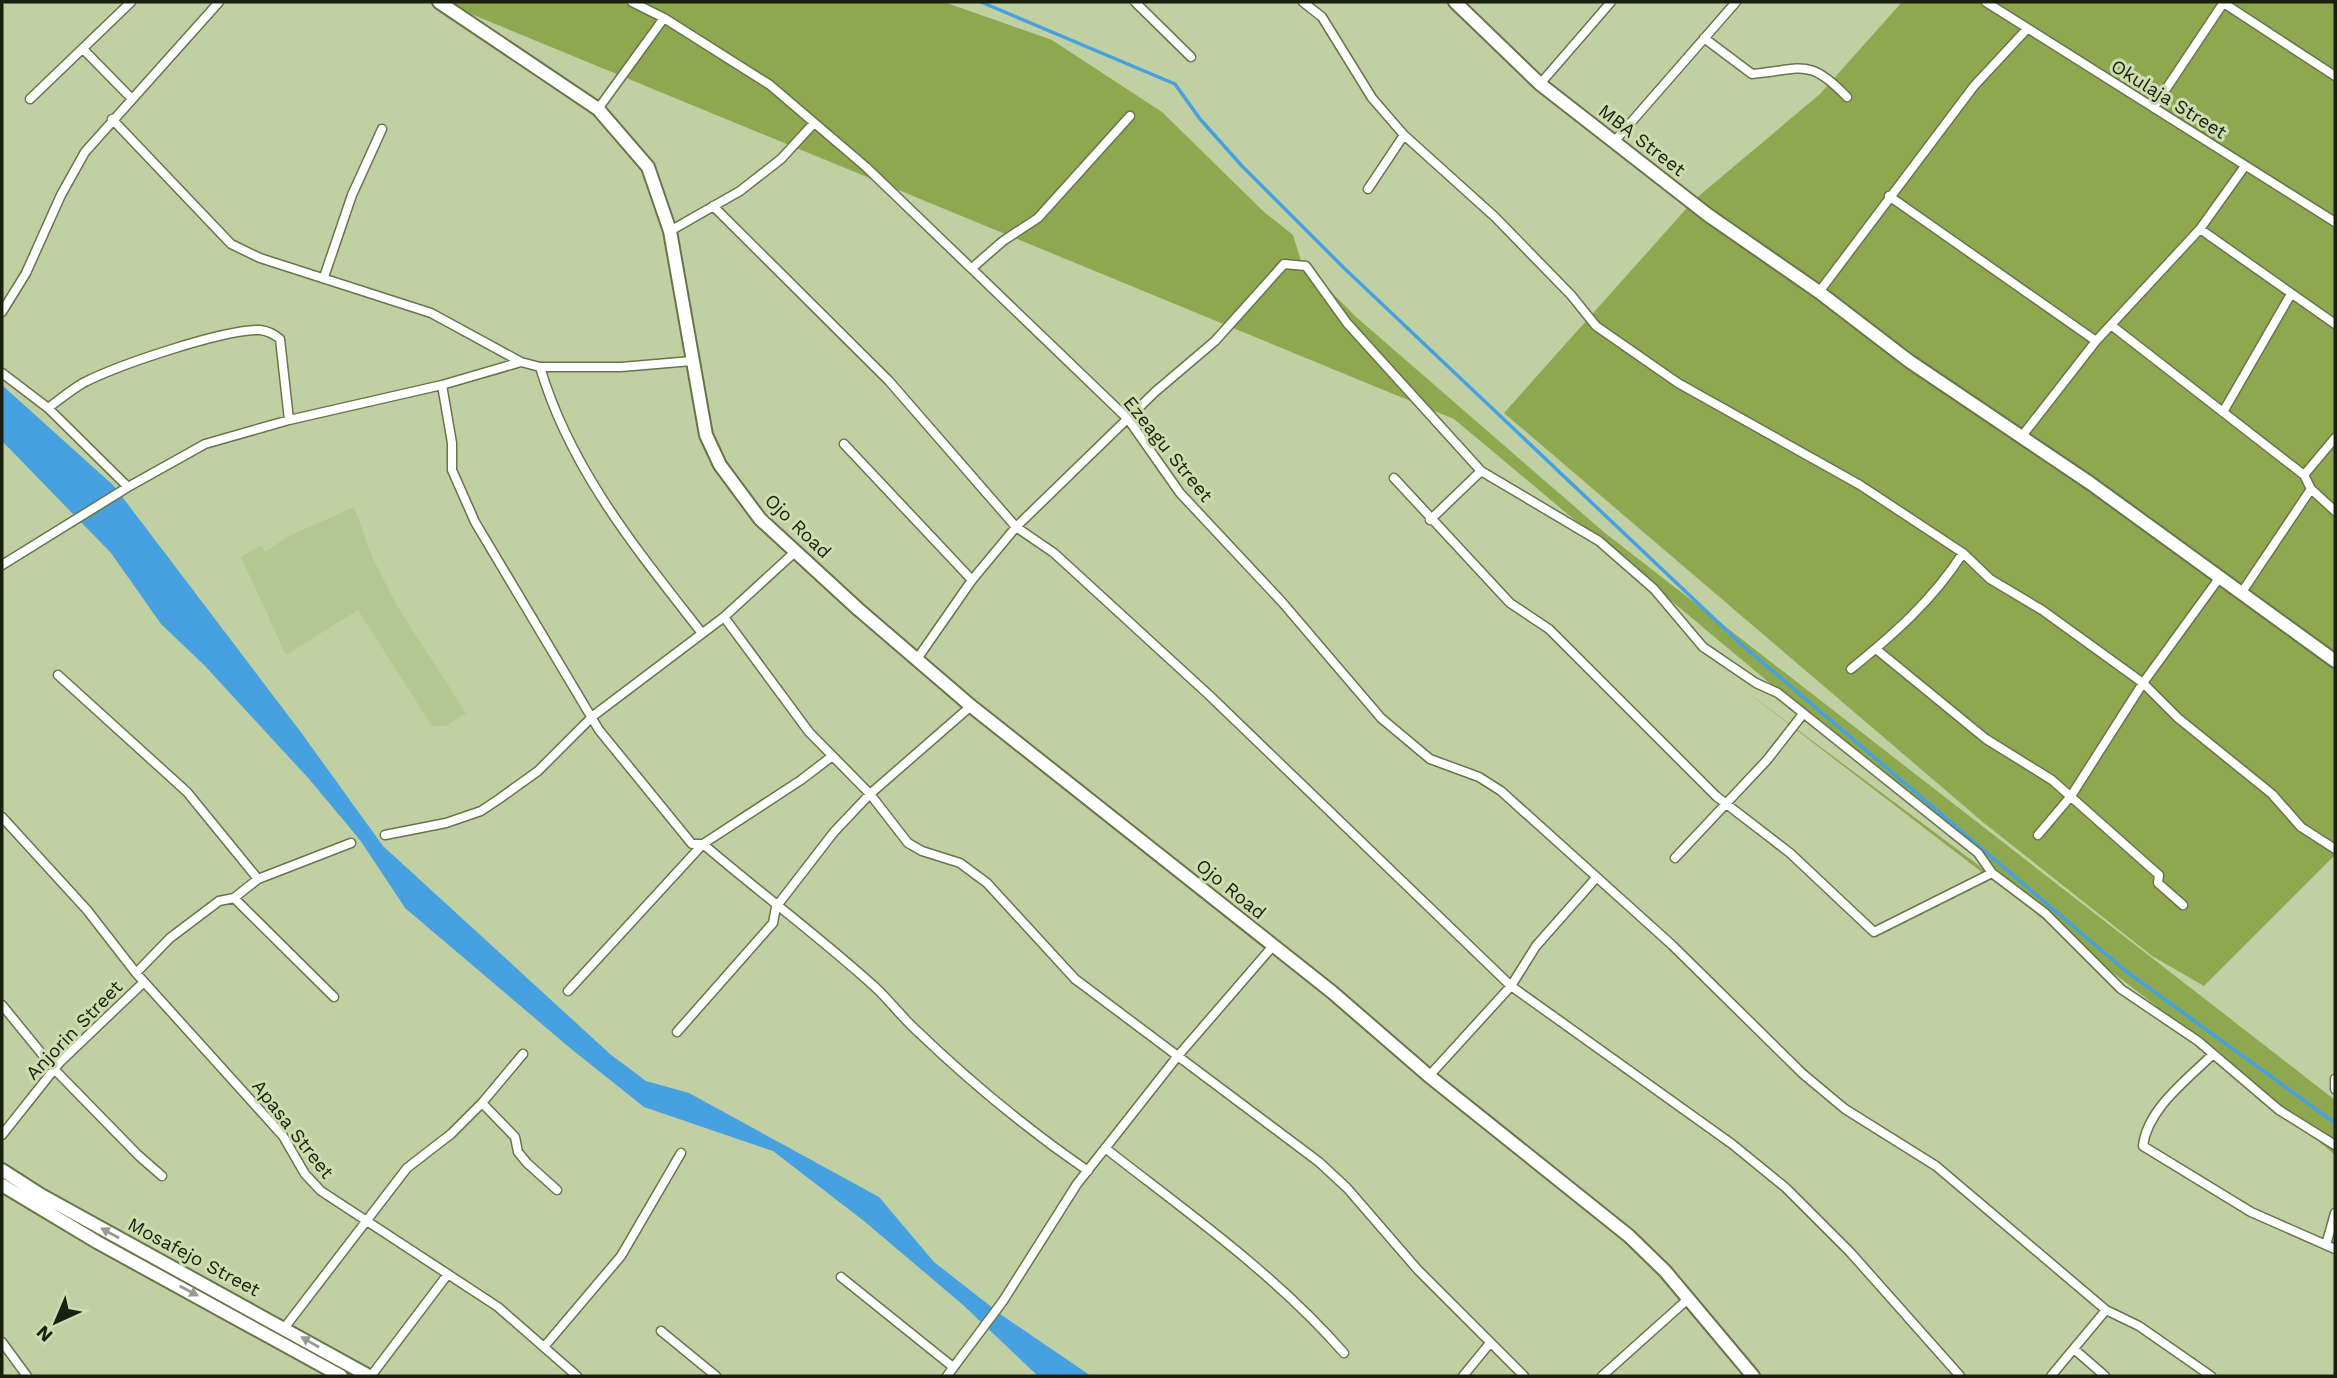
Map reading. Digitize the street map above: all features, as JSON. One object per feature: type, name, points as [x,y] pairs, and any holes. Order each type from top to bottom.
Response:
[{"type":"street","points":[[30,99],[131,2]]},
{"type":"street","points":[[2,312],[26,273],[61,195],[85,152],[219,2]]},
{"type":"street","name":"Ojo Road","points":[[439,2],[598,109],[648,167],[670,230],[706,435],[720,465],[760,519],[971,706],[1332,992],[1429,1076],[1629,1236],[1688,1299],[1753,1376]]},
{"type":"street","name":"Ezeagu Street","points":[[632,2],[664,18],[769,85],[866,167],[972,268],[1128,419],[1180,493],[1282,602],[1381,718],[1430,759],[1479,777],[1501,791],[1672,945],[1803,1074],[1846,1109],[1936,1166],[2106,1310],[2139,1326],[2211,1376]]},
{"type":"street","points":[[1135,2],[1191,57]]},
{"type":"street","points":[[1303,2],[1322,17],[1372,98],[1404,135],[1495,217],[1571,295],[1595,326],[1678,383],[1860,485],[1963,553],[1990,579],[2042,610],[2143,683],[2178,718],[2272,794],[2301,827],[2335,849]]},
{"type":"street","name":"MBA Street","points":[[1455,2],[1540,84],[1733,233],[1819,292],[1909,361],[2022,436],[2242,592],[2335,661]]},
{"type":"street","points":[[1540,84],[1611,2]]},
{"type":"street","points":[[1613,143],[1737,2]]},
{"type":"street","name":"Okulaja Street","points":[[1986,2],[2335,222]]},
{"type":"street","points":[[2154,107],[2223,2],[2335,76]]},
{"type":"street","points":[[598,109],[664,18]]},
{"type":"street","points":[[1819,292],[1973,86],[2027,29]]},
{"type":"street","points":[[1704,38],[1752,74],[1793,67],[1812,69],[1831,80],[1847,97]]},
{"type":"street","points":[[83,49],[132,99]]},
{"type":"street","points":[[972,268],[1003,241],[1038,218],[1130,116]]},
{"type":"street","points":[[113,119],[231,244],[260,258],[431,313],[522,362],[540,367],[621,366],[692,361]]},
{"type":"street","points":[[670,230],[740,191],[781,159],[814,123]]},
{"type":"street","points":[[324,277],[352,195],[382,130]]},
{"type":"street","points":[[1368,189],[1404,135]]},
{"type":"street","points":[[2022,436],[2096,341],[2200,229],[2245,166]]},
{"type":"street","points":[[1889,196],[2096,341]]},
{"type":"street","points":[[713,206],[888,381],[1016,527],[1054,553],[1209,695],[1511,986],[1721,1137],[1786,1188],[1850,1252],[1960,1376]]},
{"type":"street","points":[[2200,229],[2335,324]]},
{"type":"street","points":[[917,659],[972,580],[1016,527],[1214,341],[1284,264],[1306,267],[1347,323],[1481,471],[1599,541],[1654,589],[1703,647],[1756,683],[1778,693],[1978,853],[1992,873],[2045,913],[2121,989],[2188,1033],[2279,1110],[2335,1145]]},
{"type":"street","points":[[2224,412],[2291,294]]},
{"type":"street","points":[[2111,325],[2304,475],[2311,489],[2335,511]]},
{"type":"street","points":[[48,408],[82,384],[128,365],[229,334],[260,330],[273,333],[280,339],[289,420]]},
{"type":"street","points":[[2,565],[127,488],[205,444],[289,420],[442,385],[522,362]]},
{"type":"street","points":[[540,367],[564,434],[591,481],[624,532],[701,632]]},
{"type":"street","points":[[2,373],[48,408],[127,488]]},
{"type":"street","points":[[442,385],[452,443],[452,470],[462,496],[607,741],[682,834],[692,844],[703,844],[877,989],[940,1053],[1052,1146],[1088,1171]]},
{"type":"street","points":[[2304,475],[2335,438]]},
{"type":"street","points":[[844,444],[972,580]]},
{"type":"street","points":[[1430,520],[1481,471]]},
{"type":"street","points":[[1394,478],[1430,520],[1510,603],[1549,629],[1727,804],[1790,853],[1874,932],[1992,873]]},
{"type":"street","points":[[2242,592],[2311,489]]},
{"type":"street","points":[[385,835],[446,823],[481,811],[538,771],[593,716],[724,617],[796,551]]},
{"type":"street","points":[[1851,670],[1924,605],[1945,581],[1963,553]]},
{"type":"street","points":[[2038,835],[2071,796],[2143,683],[2220,577]]},
{"type":"street","points":[[724,617],[831,757],[870,794],[908,843],[922,852],[960,863],[986,883],[1075,979],[1302,1149],[1347,1188],[1418,1270],[1524,1376]]},
{"type":"street","points":[[1876,649],[1953,714],[2052,780],[2159,875],[2158,883],[2183,905]]},
{"type":"street","points":[[58,675],[187,792],[258,878]]},
{"type":"street","points":[[677,1032],[773,923],[776,907],[834,832],[870,794],[971,706]]},
{"type":"street","points":[[1675,858],[1767,760],[1803,714]]},
{"type":"street","points":[[568,991],[703,844],[801,780],[831,757]]},
{"type":"street","name":"Apasa Street","points":[[2,817],[87,910],[136,973],[283,1136],[305,1174],[321,1191],[363,1222],[498,1307],[577,1376]]},
{"type":"street","name":"Anjorin Street","points":[[136,973],[170,938],[219,901],[233,898],[258,878],[351,843]]},
{"type":"street","points":[[1429,1076],[1511,986],[1536,946],[1596,878]]},
{"type":"street","points":[[233,898],[334,997]]},
{"type":"street","points":[[947,1376],[1003,1301],[1057,1216],[1105,1148],[1177,1057],[1272,947]]},
{"type":"street","name":"Anjorin Street","points":[[2,1135],[89,1032],[144,982]]},
{"type":"street","points":[[2,1005],[55,1070],[162,1176]]},
{"type":"street","points":[[285,1327],[407,1168],[451,1134],[482,1103],[523,1054]]},
{"type":"street","points":[[2212,1055],[2170,1096],[2144,1136],[2143,1146],[2250,1212],[2335,1249]]},
{"type":"street","points":[[2335,1079],[2335,1089]]},
{"type":"street","points":[[482,1103],[515,1137],[518,1152],[527,1163],[557,1190]]},
{"type":"street","points":[[1105,1148],[1233,1248],[1311,1315],[1344,1353]]},
{"type":"street","points":[[544,1348],[621,1256],[681,1153]]},
{"type":"street","name":"Mosafejo Street","points":[[2,1170],[53,1202],[370,1376]]},
{"type":"street","name":"Mosafejo Street","points":[[2,1185],[97,1242],[341,1376]]},
{"type":"street","points":[[2326,1245],[2335,1213]]},
{"type":"street","points":[[370,1376],[448,1274]]},
{"type":"street","points":[[841,1277],[953,1367]]},
{"type":"street","points":[[1602,1376],[1688,1299]]},
{"type":"street","points":[[2051,1376],[2106,1310]]},
{"type":"street","points":[[661,1331],[716,1376]]},
{"type":"street","points":[[2,1342],[27,1376]]},
{"type":"street","points":[[1462,1376],[1490,1343]]},
{"type":"street","points":[[2074,1349],[2105,1376]]},
{"type":"shaded area","points":[[442,2],[944,2],[1052,40],[1162,112],[1263,211],[1293,235],[1301,261],[1355,316],[1605,533],[2335,1100],[2335,1155],[2151,1002],[1743,689],[2061,927],[1454,419]]},
{"type":"shaded area","points":[[1902,2],[2335,2],[2335,855],[2204,986],[2152,956],[1984,823],[1504,413],[1694,200],[1820,94]]},
{"type":"shaded area","points":[[354,507],[373,559],[397,606],[466,713],[446,726],[432,726],[358,610],[286,655],[241,557],[261,545],[265,552],[287,537]]},
{"type":"water","points":[[2,385],[114,486],[300,731],[383,846],[610,1054],[646,1081],[689,1093],[879,1197],[934,1262],[1003,1316],[1091,1376],[1038,1376],[963,1305],[864,1221],[773,1151],[644,1107],[405,908],[360,840],[309,779],[205,666],[161,624],[111,553],[2,441]]},
{"type":"waterway","points":[[981,2],[1175,84],[1200,119],[1242,166],[1344,268],[1742,645],[2127,972],[2335,1123]]}]
